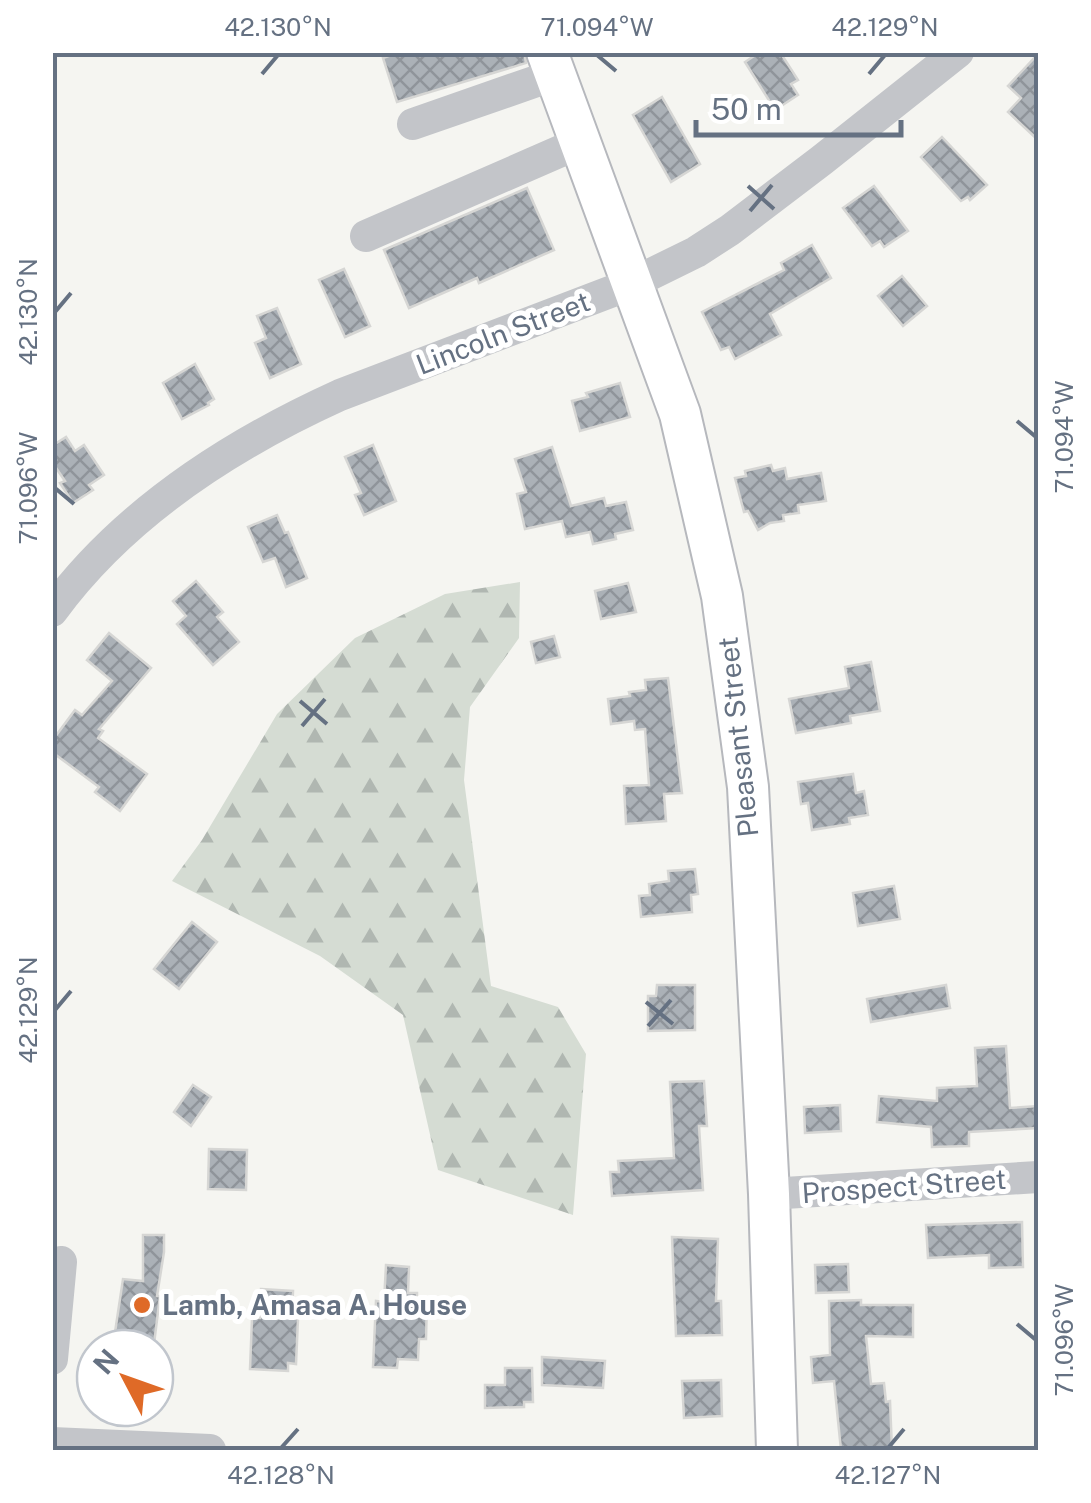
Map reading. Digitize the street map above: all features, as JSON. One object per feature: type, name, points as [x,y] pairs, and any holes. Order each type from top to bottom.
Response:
[{"type":"main road","name":"Pleasant Street","points":[[550,64],[680,414],[722,596],[748,788],[769,1194],[777,1450]]},
{"type":"street","name":"Lincoln Street","points":[[52,611],[108,547],[159,504],[259,436],[340,395],[632,284],[696,252],[901,100],[958,52]]},
{"type":"street","points":[[414,124],[550,64]]},
{"type":"street","points":[[366,236],[579,143]]},
{"type":"street","name":"Prospect Street","points":[[769,1194],[1038,1177]]},
{"type":"street","points":[[52,1359],[61,1262]]},
{"type":"street","points":[[52,1443],[210,1450]]},
{"type":"green space","points":[[520,582],[519,638],[470,707],[464,780],[491,986],[558,1007],[586,1054],[573,1215],[438,1170],[403,1015],[320,956],[172,881],[202,840],[277,714],[355,638],[445,594]]},
{"type":"building","points":[[400,52],[524,52],[526,63],[397,102],[383,58]]},
{"type":"building","points":[[760,52],[780,52],[798,80],[791,84],[798,95],[775,110],[745,62]]},
{"type":"building","points":[[1038,54],[1038,140],[1008,112],[1021,98],[1008,86]]},
{"type":"building","points":[[662,97],[700,164],[671,182],[633,115]]},
{"type":"building","points":[[942,137],[987,185],[970,200],[968,197],[961,201],[921,157]]},
{"type":"building","points":[[874,186],[908,231],[884,247],[880,241],[872,246],[843,208]]},
{"type":"building","points":[[527,188],[554,250],[409,308],[384,250]]},
{"type":"building","points":[[812,245],[831,278],[770,314],[781,335],[735,359],[729,347],[721,350],[702,312],[784,270],[781,263]]},
{"type":"building","points":[[344,269],[370,326],[345,337],[319,280]]},
{"type":"building","points":[[902,276],[927,306],[903,326],[878,296]]},
{"type":"building","points":[[277,308],[301,364],[270,378],[255,343],[266,338],[257,316]]},
{"type":"building","points":[[195,364],[214,399],[182,419],[163,383]]},
{"type":"building","points":[[620,383],[630,417],[580,431],[572,401]]},
{"type":"building","points":[[66,437],[75,451],[84,445],[104,475],[89,485],[93,490],[73,503],[52,462],[52,446]]},
{"type":"building","points":[[373,445],[396,501],[364,515],[355,495],[361,493],[345,457]]},
{"type":"building","points":[[552,447],[571,506],[604,498],[606,506],[626,502],[633,530],[593,544],[590,532],[566,537],[562,521],[525,529],[517,494],[526,492],[515,459]]},
{"type":"building","points":[[771,465],[773,471],[785,468],[787,479],[821,473],[826,501],[798,505],[799,513],[783,515],[784,521],[758,530],[748,511],[744,512],[735,478],[746,476],[745,471]]},
{"type":"building","points":[[277,515],[307,578],[286,587],[275,558],[263,562],[248,527]]},
{"type":"building","points":[[196,581],[223,612],[217,617],[239,642],[213,665],[177,624],[186,616],[173,601]]},
{"type":"building","points":[[628,583],[636,612],[601,619],[595,591]]},
{"type":"building","points":[[109,633],[151,668],[99,729],[103,731],[98,738],[147,774],[120,811],[95,792],[99,787],[52,752],[52,741],[75,710],[82,715],[112,681],[87,660]]},
{"type":"building","points":[[554,636],[560,657],[536,663],[531,642]]},
{"type":"building","points":[[871,662],[880,711],[850,716],[851,723],[796,733],[789,699],[849,688],[845,667]]},
{"type":"building","points":[[668,678],[682,793],[664,794],[666,821],[626,824],[624,786],[649,785],[645,729],[635,730],[634,721],[611,724],[608,699],[646,690],[645,680]]},
{"type":"building","points":[[853,774],[856,793],[864,791],[868,815],[849,818],[850,824],[812,830],[808,803],[801,804],[798,782]]},
{"type":"building","points":[[695,869],[698,894],[691,895],[692,912],[641,917],[639,896],[650,895],[649,884],[669,881],[668,871]]},
{"type":"building","points":[[894,886],[900,919],[858,926],[853,893]]},
{"type":"building","points":[[192,922],[217,942],[179,989],[154,969]]},
{"type":"building","points":[[657,985],[695,985],[695,1030],[648,1031],[648,996],[656,996]]},
{"type":"building","points":[[946,985],[950,1008],[871,1022],[867,999]]},
{"type":"building","points":[[1006,1046],[1010,1108],[1038,1106],[1038,1128],[969,1132],[969,1146],[932,1147],[931,1127],[877,1122],[879,1096],[937,1101],[937,1088],[977,1086],[975,1048]]},
{"type":"building","points":[[704,1081],[707,1126],[699,1126],[703,1190],[612,1196],[610,1172],[619,1172],[618,1161],[674,1158],[670,1082]]},
{"type":"building","points":[[193,1085],[211,1097],[191,1126],[174,1112]]},
{"type":"building","points":[[840,1105],[841,1131],[805,1133],[804,1107]]},
{"type":"building","points":[[209,1149],[247,1150],[246,1190],[208,1189]]},
{"type":"building","points":[[1022,1222],[1023,1267],[989,1268],[989,1255],[928,1258],[926,1225]]},
{"type":"building","name":"Lamb, Amasa A. House","points":[[143,1235],[164,1235],[156,1328],[116,1328],[123,1279],[143,1281]]},
{"type":"building","points":[[672,1237],[718,1239],[716,1301],[721,1301],[722,1335],[676,1336]]},
{"type":"building","points":[[848,1264],[849,1292],[816,1293],[815,1265]]},
{"type":"building","points":[[386,1265],[409,1267],[408,1293],[417,1293],[417,1302],[427,1302],[426,1339],[419,1339],[418,1360],[398,1359],[397,1368],[373,1367],[376,1301],[384,1302]]},
{"type":"building","points":[[261,1289],[293,1291],[292,1318],[298,1319],[296,1364],[288,1363],[288,1371],[250,1369],[252,1318],[260,1318]]},
{"type":"building","points":[[861,1300],[861,1305],[913,1305],[913,1337],[866,1336],[871,1384],[884,1383],[886,1402],[890,1401],[892,1450],[841,1450],[834,1381],[813,1383],[811,1357],[830,1355],[829,1301]]},
{"type":"building","points":[[542,1357],[605,1361],[603,1388],[542,1385]]},
{"type":"building","points":[[505,1368],[532,1368],[533,1402],[524,1402],[524,1407],[485,1408],[485,1385],[505,1385]]},
{"type":"building","points":[[721,1380],[722,1416],[684,1418],[682,1381]]},
{"type":"place","name":"Lamb, Amasa A. House","points":[[142,1305]]}]
